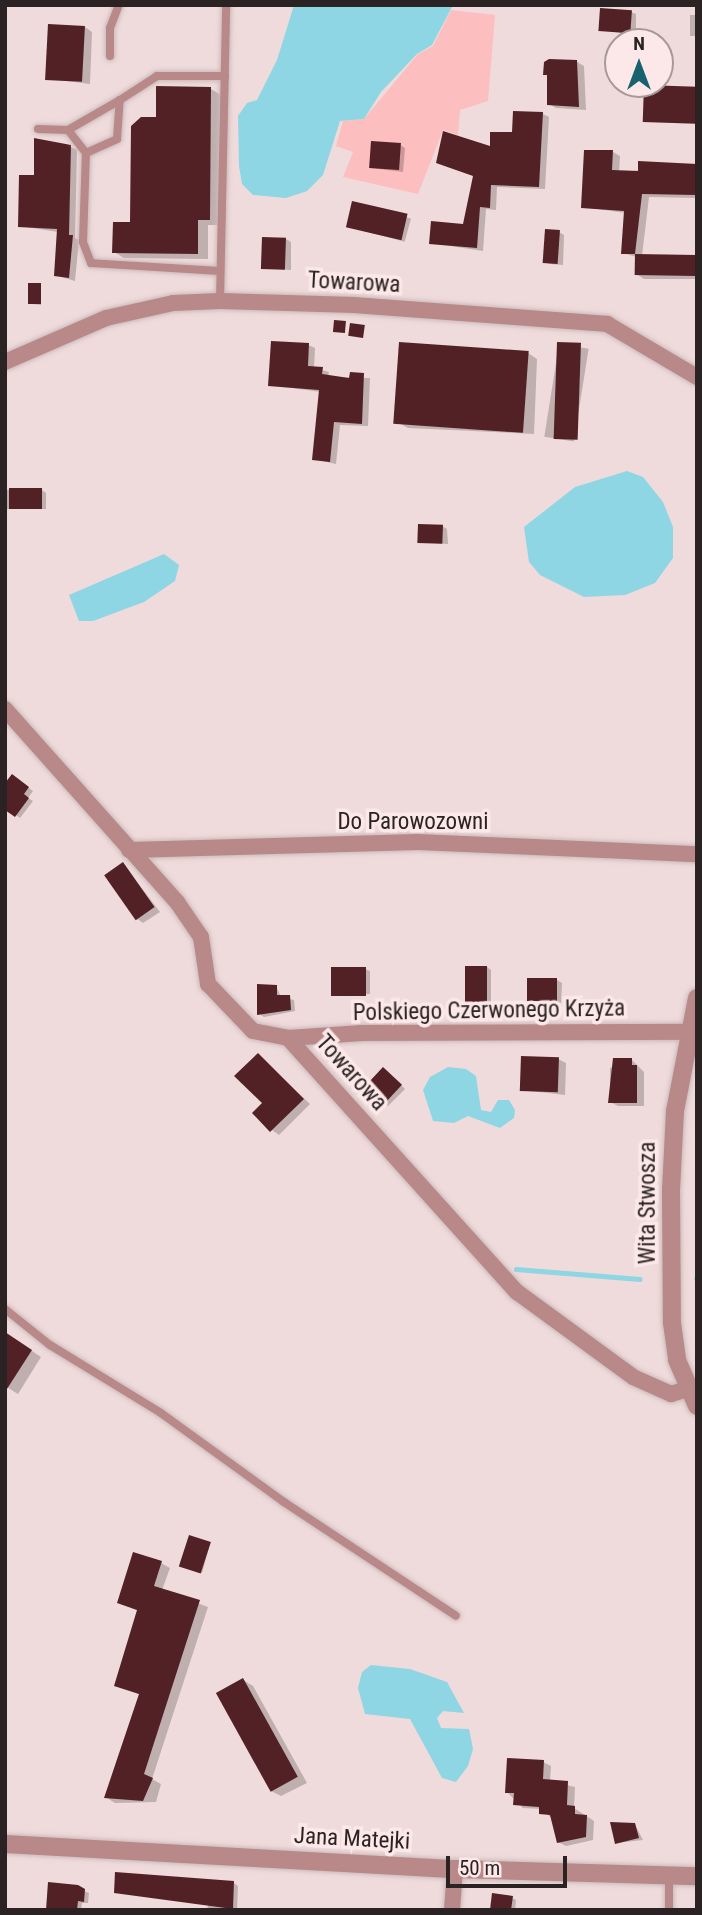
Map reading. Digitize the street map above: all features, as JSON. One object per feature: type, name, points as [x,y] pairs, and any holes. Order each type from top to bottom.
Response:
[{"type":"street","name":"Towarowa","points":[[5,362],[35,346],[106,318],[173,303],[220,301],[355,305],[607,324],[697,377]]},
{"type":"street","name":"Towarowa","points":[[5,709],[130,850],[201,937],[207,952],[205,974],[212,989],[253,1031],[288,1038],[517,1292],[633,1377],[671,1394],[687,1389]]},
{"type":"street","name":"Do Parowozowni","points":[[130,850],[418,842],[697,854]]},
{"type":"street","name":"Wita Stwosza","points":[[697,998],[693,1032],[675,1111],[671,1190],[672,1323],[687,1389],[697,1406]]},
{"type":"street","name":"Polskiego Czerwonego Krzyża","points":[[288,1038],[362,1033],[693,1032]]},
{"type":"street","name":"Jana Matejki","points":[[5,1844],[455,1869],[697,1876]]},
{"type":"street","points":[[452,1910],[455,1869]]},
{"type":"lane","points":[[110,56],[110,28],[119,5]]},
{"type":"lane","points":[[220,301],[226,5]]},
{"type":"lane","points":[[38,130],[68,130],[157,76],[225,76]]},
{"type":"lane","points":[[86,153],[117,139],[120,100]]},
{"type":"lane","points":[[68,130],[86,153],[83,242],[90,263],[220,271]]},
{"type":"lane","points":[[5,1309],[50,1345],[161,1413],[284,1502],[456,1616]]},
{"type":"lane","points":[[669,1875],[669,1910]]},
{"type":"shaded area","points":[[451,10],[495,15],[488,101],[460,110],[458,135],[443,130],[418,194],[343,177],[353,152],[336,146],[343,121],[364,119],[418,54],[433,46]]},
{"type":"water","points":[[294,5],[453,5],[432,45],[417,54],[381,92],[364,119],[340,121],[323,175],[307,191],[286,198],[253,195],[242,184],[238,116],[247,103],[257,100],[277,60]]},
{"type":"water","points":[[627,471],[643,477],[663,502],[673,527],[673,558],[655,583],[625,595],[584,597],[540,575],[529,562],[524,527],[575,487]]},
{"type":"water","points":[[164,554],[179,565],[175,581],[144,602],[93,621],[79,621],[69,595]]},
{"type":"water","points":[[448,1067],[466,1069],[476,1076],[481,1110],[491,1112],[498,1100],[509,1100],[515,1110],[514,1118],[500,1128],[468,1116],[454,1123],[433,1121],[423,1090],[430,1077]]},
{"type":"water","points":[[371,1665],[410,1669],[447,1682],[464,1713],[443,1711],[437,1718],[441,1728],[469,1729],[473,1749],[468,1766],[456,1782],[442,1778],[410,1719],[365,1714],[358,1688],[362,1672]]},
{"type":"building","points":[[600,8],[632,10],[631,28],[604,28],[604,31],[598,31]]},
{"type":"building","points":[[48,24],[85,26],[82,82],[45,80]]},
{"type":"building","points":[[549,59],[577,60],[579,107],[547,105],[547,75],[543,75],[544,62]]},
{"type":"building","points":[[156,86],[211,87],[210,220],[198,220],[198,254],[112,253],[113,222],[130,222],[131,126],[141,117],[156,117]]},
{"type":"building","points":[[674,86],[697,87],[696,124],[643,122],[644,98],[674,98]]},
{"type":"building","points":[[513,111],[543,112],[539,187],[491,185],[490,208],[480,207],[477,248],[429,244],[431,221],[463,224],[473,176],[436,163],[443,131],[490,146],[490,132],[512,132]]},
{"type":"building","points":[[34,138],[71,145],[69,235],[73,235],[69,278],[54,276],[57,229],[18,227],[19,175],[34,175]]},
{"type":"building","points":[[371,141],[401,143],[399,170],[369,168]]},
{"type":"building","points":[[584,150],[613,150],[612,170],[638,171],[638,161],[697,164],[697,195],[642,194],[635,254],[621,254],[624,211],[581,208]]},
{"type":"building","points":[[352,201],[408,214],[401,240],[346,227]]},
{"type":"building","points":[[545,229],[560,230],[558,264],[543,263]]},
{"type":"building","points":[[262,237],[286,238],[285,270],[261,269]]},
{"type":"building","points":[[635,254],[697,255],[697,276],[635,275]]},
{"type":"building","points":[[28,283],[41,283],[41,304],[28,304]]},
{"type":"building","points":[[334,320],[346,321],[345,333],[333,332]]},
{"type":"building","points":[[350,323],[365,325],[363,338],[348,336]]},
{"type":"building","points":[[271,341],[309,343],[308,366],[323,367],[322,374],[349,378],[350,372],[364,373],[362,424],[334,422],[330,462],[312,460],[319,390],[268,386]]},
{"type":"building","points":[[399,342],[529,351],[523,433],[393,424]]},
{"type":"building","points":[[557,342],[581,343],[578,440],[554,439]]},
{"type":"building","points":[[9,488],[42,488],[42,509],[9,509]]},
{"type":"building","points":[[418,524],[443,525],[442,544],[417,543]]},
{"type":"building","points":[[12,774],[29,787],[24,794],[29,798],[15,817],[5,810],[5,783]]},
{"type":"building","points":[[123,862],[155,907],[136,920],[104,875]]},
{"type":"building","points":[[465,966],[487,966],[487,1003],[465,1003]]},
{"type":"building","points":[[331,967],[366,967],[366,996],[331,996]]},
{"type":"building","points":[[527,978],[557,978],[557,1001],[527,1001]]},
{"type":"building","points":[[257,984],[277,985],[277,995],[290,995],[291,1010],[257,1015]]},
{"type":"building","points":[[258,1053],[304,1099],[270,1132],[252,1113],[262,1103],[234,1076]]},
{"type":"building","points":[[521,1056],[559,1057],[558,1092],[520,1091]]},
{"type":"building","points":[[613,1058],[632,1058],[632,1065],[637,1065],[637,1103],[608,1103]]},
{"type":"building","points":[[383,1067],[402,1085],[383,1105],[364,1087]]},
{"type":"building","points":[[5,1332],[32,1350],[5,1392]]},
{"type":"building","points":[[189,1535],[211,1542],[201,1573],[179,1566]]},
{"type":"building","points":[[133,1552],[162,1561],[154,1586],[200,1600],[144,1774],[153,1778],[143,1801],[104,1798],[139,1694],[114,1686],[137,1610],[117,1603]]},
{"type":"building","points":[[243,1678],[298,1777],[271,1792],[216,1693]]},
{"type":"building","points":[[507,1758],[544,1760],[543,1779],[568,1781],[567,1805],[575,1806],[575,1814],[587,1815],[586,1837],[557,1843],[550,1815],[539,1814],[539,1807],[513,1805],[514,1793],[505,1793]]},
{"type":"building","points":[[610,1822],[635,1823],[639,1838],[615,1844]]},
{"type":"building","points":[[115,1872],[234,1881],[233,1909],[114,1893]]},
{"type":"building","points":[[48,1882],[78,1885],[85,1889],[84,1902],[78,1901],[77,1910],[46,1910]]},
{"type":"building","points":[[492,1893],[513,1896],[511,1910],[490,1910]]},
{"type":"waterway","points":[[516,1269],[640,1279]]}]
